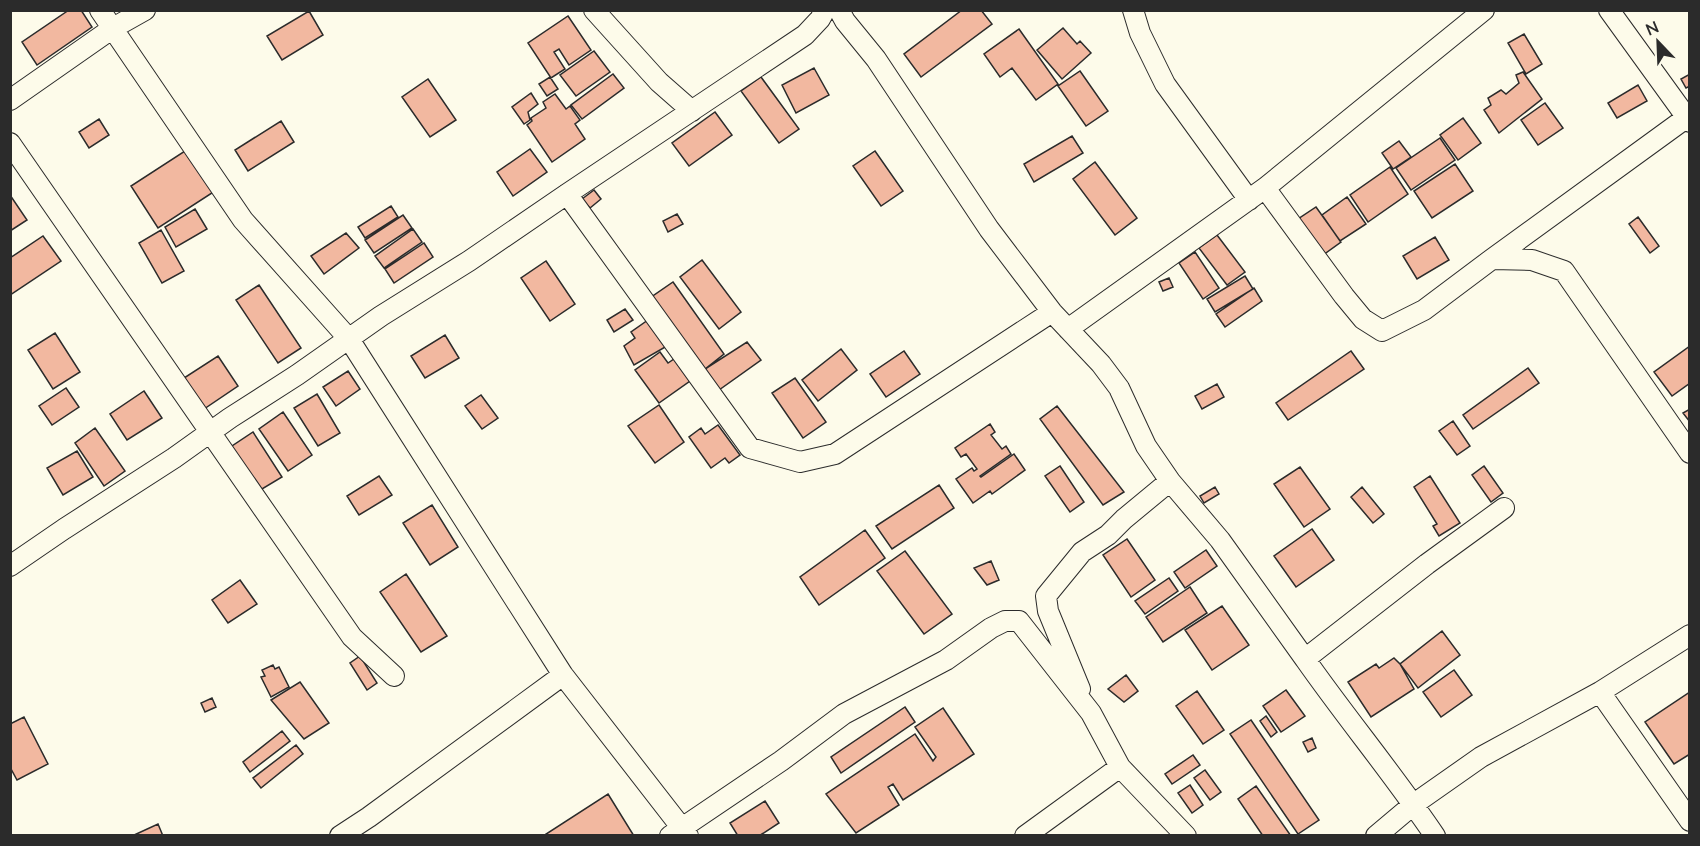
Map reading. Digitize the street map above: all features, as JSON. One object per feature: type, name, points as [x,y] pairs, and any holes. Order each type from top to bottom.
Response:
[{"type":"street","points":[[100,10],[243,220],[349,339],[563,675],[680,833],[844,714],[946,660],[991,628],[1005,621],[1019,621],[1090,713]]},
{"type":"street","points":[[10,100],[112,28],[146,10]]},
{"type":"street","points":[[594,10],[659,82],[692,111]]},
{"type":"street","points":[[10,566],[174,458],[381,316],[469,261],[805,35],[825,10]]},
{"type":"street","points":[[839,10],[845,21],[876,59],[989,229],[1052,312],[1101,364],[1119,388],[1146,446],[1170,481],[1220,540],[1340,709],[1414,804],[1435,836]]},
{"type":"street","points":[[1133,10],[1140,33],[1165,84],[1363,319],[1382,331],[1424,310],[1688,120],[1609,10]]},
{"type":"street","points":[[1068,329],[1257,194],[1485,10]]},
{"type":"street","points":[[10,143],[352,637],[394,676]]},
{"type":"street","points":[[567,194],[750,448],[800,462],[835,454],[1052,312]]},
{"type":"street","points":[[1492,259],[1532,260],[1564,271],[1689,453]]},
{"type":"street","points":[[1170,481],[1108,535],[1082,552],[1046,596],[1048,611],[1090,713],[1120,767],[1186,836]]},
{"type":"street","points":[[1305,659],[1427,564],[1504,508]]},
{"type":"street","points":[[1376,836],[1414,804],[1481,757],[1600,692],[1689,635]]},
{"type":"street","points":[[340,836],[563,675]]},
{"type":"street","points":[[1600,692],[1689,821]]},
{"type":"street","points":[[1025,836],[1120,767]]},
{"type":"building","points":[[69,10],[81,10],[92,27],[37,65],[22,42]]},
{"type":"building","points":[[962,10],[981,10],[992,24],[921,77],[904,54]]},
{"type":"building","points":[[309,11],[323,35],[282,60],[267,36]]},
{"type":"building","points":[[568,16],[591,50],[569,65],[559,49],[554,52],[565,69],[551,78],[528,43]]},
{"type":"building","points":[[1063,28],[1077,44],[1080,41],[1091,53],[1062,79],[1037,50]]},
{"type":"building","points":[[1019,29],[1058,84],[1036,100],[1012,68],[1000,77],[984,54]]},
{"type":"building","points":[[1524,34],[1542,64],[1526,74],[1508,43]]},
{"type":"building","points":[[594,51],[610,72],[576,96],[560,75]]},
{"type":"building","points":[[814,68],[829,95],[796,113],[782,85]]},
{"type":"building","points":[[1080,71],[1108,111],[1086,126],[1058,86]]},
{"type":"building","points":[[1523,72],[1542,99],[1499,133],[1484,110],[1491,105],[1488,98],[1501,90],[1506,94],[1519,83],[1516,75]]},
{"type":"building","points":[[613,74],[624,88],[582,119],[571,105]]},
{"type":"building","points":[[1690,74],[1690,86],[1686,88],[1681,79]]},
{"type":"building","points":[[550,77],[558,89],[547,96],[539,84]]},
{"type":"building","points":[[761,77],[799,129],[779,143],[741,91]]},
{"type":"building","points":[[428,79],[456,120],[430,137],[402,97]]},
{"type":"building","points":[[1638,85],[1647,101],[1617,118],[1608,103]]},
{"type":"building","points":[[531,93],[538,104],[528,112],[530,120],[524,124],[512,107]]},
{"type":"building","points":[[555,94],[566,109],[570,106],[580,120],[575,124],[585,139],[552,162],[527,125],[532,121],[531,118],[546,108],[543,102]]},
{"type":"building","points":[[1545,103],[1563,128],[1538,145],[1521,120]]},
{"type":"building","points":[[715,112],[732,135],[689,166],[672,143]]},
{"type":"building","points":[[1463,118],[1481,143],[1458,160],[1440,135]]},
{"type":"building","points":[[99,119],[109,135],[89,148],[79,132]]},
{"type":"building","points":[[281,121],[294,142],[248,171],[235,150]]},
{"type":"building","points":[[1072,136],[1083,153],[1034,182],[1024,164]]},
{"type":"building","points":[[1440,138],[1455,160],[1411,190],[1396,168]]},
{"type":"building","points":[[1399,141],[1411,157],[1393,169],[1382,153]]},
{"type":"building","points":[[188,149],[215,191],[158,228],[131,186]]},
{"type":"building","points":[[530,149],[547,172],[513,196],[497,172]]},
{"type":"building","points":[[875,151],[903,191],[881,206],[853,166]]},
{"type":"building","points":[[1095,162],[1137,218],[1115,235],[1073,179]]},
{"type":"building","points":[[1455,164],[1473,191],[1432,218],[1414,191]]},
{"type":"building","points":[[1390,167],[1408,194],[1368,222],[1350,195]]},
{"type":"building","points":[[594,190],[601,199],[590,208],[582,199]]},
{"type":"building","points":[[10,195],[27,220],[10,231]]},
{"type":"building","points":[[1347,197],[1366,224],[1340,241],[1322,215]]},
{"type":"building","points":[[391,206],[398,217],[365,238],[358,227]]},
{"type":"building","points":[[1316,207],[1341,242],[1323,255],[1298,219]]},
{"type":"building","points":[[195,209],[207,229],[176,247],[165,227]]},
{"type":"building","points":[[677,214],[683,224],[668,232],[663,221]]},
{"type":"building","points":[[403,215],[412,228],[374,253],[365,240]]},
{"type":"building","points":[[1638,217],[1659,246],[1650,253],[1629,224]]},
{"type":"building","points":[[413,229],[422,242],[384,268],[375,256]]},
{"type":"building","points":[[161,230],[184,271],[162,283],[139,243]]},
{"type":"building","points":[[346,233],[359,248],[324,274],[311,256]]},
{"type":"building","points":[[1217,235],[1245,272],[1227,285],[1199,248]]},
{"type":"building","points":[[43,236],[61,261],[10,295],[10,258]]},
{"type":"building","points":[[1435,237],[1449,260],[1417,279],[1403,256]]},
{"type":"building","points":[[424,243],[433,257],[394,283],[385,269]]},
{"type":"building","points":[[1195,252],[1219,288],[1203,299],[1179,263]]},
{"type":"building","points":[[702,260],[741,312],[719,329],[680,277]]},
{"type":"building","points":[[546,261],[575,304],[550,321],[521,278]]},
{"type":"building","points":[[1245,276],[1253,289],[1215,312],[1207,299]]},
{"type":"building","points":[[1169,278],[1173,287],[1163,291],[1159,282]]},
{"type":"building","points":[[673,282],[724,354],[705,369],[647,300]]},
{"type":"building","points":[[259,285],[301,348],[278,363],[236,300]]},
{"type":"building","points":[[1254,288],[1262,301],[1225,327],[1216,314]]},
{"type":"building","points":[[625,309],[633,320],[614,332],[607,320]]},
{"type":"building","points":[[648,320],[667,346],[634,365],[624,346],[635,338],[631,332]]},
{"type":"building","points":[[55,333],[80,372],[53,389],[28,350]]},
{"type":"building","points":[[445,335],[459,358],[425,378],[411,356]]},
{"type":"building","points":[[747,342],[761,360],[719,390],[705,369]]},
{"type":"building","points":[[1690,346],[1690,383],[1672,396],[1654,372]]},
{"type":"building","points":[[841,349],[857,370],[818,401],[802,380]]},
{"type":"building","points":[[904,351],[920,374],[886,397],[870,374]]},
{"type":"building","points":[[1351,351],[1364,369],[1288,420],[1276,403]]},
{"type":"building","points":[[660,352],[668,363],[674,359],[690,381],[659,403],[635,370]]},
{"type":"building","points":[[218,356],[238,386],[204,409],[184,378]]},
{"type":"building","points":[[1528,368],[1539,383],[1473,429],[1463,415]]},
{"type":"building","points":[[348,371],[360,389],[336,406],[323,387]]},
{"type":"building","points":[[795,378],[826,422],[803,438],[772,393]]},
{"type":"building","points":[[1217,384],[1224,397],[1202,409],[1195,396]]},
{"type":"building","points":[[66,388],[79,407],[52,425],[39,406]]},
{"type":"building","points":[[144,391],[162,418],[127,440],[110,414]]},
{"type":"building","points":[[317,394],[340,433],[318,446],[294,408]]},
{"type":"building","points":[[481,395],[498,418],[482,429],[465,406]]},
{"type":"building","points":[[659,405],[684,442],[655,463],[628,426]]},
{"type":"building","points":[[1057,406],[1124,492],[1103,505],[1040,419]]},
{"type":"building","points":[[1690,409],[1690,422],[1683,413]]},
{"type":"building","points":[[283,412],[312,455],[288,471],[259,429]]},
{"type":"building","points":[[1453,421],[1470,446],[1457,455],[1439,431]]},
{"type":"building","points":[[990,424],[995,432],[991,435],[1002,449],[1006,446],[1011,454],[980,476],[1014,454],[1025,470],[992,494],[990,491],[973,503],[956,479],[972,468],[974,471],[977,469],[966,454],[961,457],[955,448]]},
{"type":"building","points":[[718,425],[740,455],[729,463],[725,458],[711,468],[689,437],[701,428],[705,434]]},
{"type":"building","points":[[95,428],[125,471],[104,486],[75,443]]},
{"type":"building","points":[[253,432],[282,477],[257,492],[229,448]]},
{"type":"building","points":[[77,451],[93,477],[63,495],[47,468]]},
{"type":"building","points":[[1060,466],[1084,502],[1070,512],[1045,476]]},
{"type":"building","points":[[1484,466],[1503,493],[1491,502],[1472,475]]},
{"type":"building","points":[[1300,467],[1330,509],[1304,527],[1274,484]]},
{"type":"building","points":[[379,476],[392,495],[359,515],[347,496]]},
{"type":"building","points":[[1430,476],[1460,523],[1439,536],[1433,526],[1437,524],[1414,487]]},
{"type":"building","points":[[939,485],[954,508],[892,549],[876,526]]},
{"type":"building","points":[[1215,487],[1219,494],[1204,503],[1200,496]]},
{"type":"building","points":[[1362,487],[1384,514],[1373,523],[1351,497]]},
{"type":"building","points":[[432,505],[458,547],[430,565],[403,523]]},
{"type":"building","points":[[1312,529],[1334,560],[1296,587],[1274,556]]},
{"type":"building","points":[[865,530],[885,558],[819,605],[800,577]]},
{"type":"building","points":[[1127,539],[1155,580],[1131,597],[1103,555]]},
{"type":"building","points":[[1206,550],[1217,566],[1185,588],[1174,572]]},
{"type":"building","points":[[905,551],[952,614],[924,634],[877,571]]},
{"type":"building","points":[[991,561],[999,580],[987,585],[974,568]]},
{"type":"building","points":[[406,574],[447,636],[421,652],[380,592]]},
{"type":"building","points":[[1169,578],[1178,591],[1145,614],[1135,601]]},
{"type":"building","points":[[240,580],[257,604],[228,623],[212,600]]},
{"type":"building","points":[[1190,587],[1207,613],[1163,642],[1146,617]]},
{"type":"building","points":[[1222,606],[1249,645],[1212,670],[1185,630]]},
{"type":"building","points":[[1442,631],[1460,655],[1418,688],[1400,664]]},
{"type":"building","points":[[360,656],[377,683],[367,690],[350,663]]},
{"type":"building","points":[[1394,658],[1414,689],[1371,717],[1348,682],[1376,664],[1379,668]]},
{"type":"building","points":[[273,665],[275,669],[279,667],[289,687],[271,697],[261,677],[265,676],[262,670]]},
{"type":"building","points":[[1454,670],[1472,695],[1441,717],[1423,692]]},
{"type":"building","points":[[1126,675],[1138,691],[1124,702],[1108,689]]},
{"type":"building","points":[[300,682],[329,723],[304,739],[271,700]]},
{"type":"building","points":[[1286,690],[1305,716],[1281,732],[1263,706]]},
{"type":"building","points":[[1197,691],[1224,730],[1203,744],[1176,706]]},
{"type":"building","points":[[1690,692],[1690,754],[1674,764],[1645,722]]},
{"type":"building","points":[[212,698],[216,707],[205,712],[201,703]]},
{"type":"building","points":[[905,707],[915,722],[841,773],[831,757]]},
{"type":"building","points":[[943,708],[974,754],[903,800],[893,784],[888,787],[899,805],[856,833],[826,794],[915,734],[933,761],[936,757],[915,727]]},
{"type":"building","points":[[1266,716],[1277,732],[1271,737],[1260,721]]},
{"type":"building","points":[[24,717],[48,764],[17,780],[10,767],[10,724]]},
{"type":"building","points":[[1251,720],[1319,820],[1298,834],[1230,734]]},
{"type":"building","points":[[282,731],[290,741],[250,772],[243,762]]},
{"type":"building","points":[[1312,738],[1316,748],[1308,752],[1303,742]]},
{"type":"building","points":[[296,745],[303,754],[261,788],[253,778]]},
{"type":"building","points":[[1193,755],[1200,765],[1172,784],[1165,774]]},
{"type":"building","points":[[1205,770],[1221,792],[1210,800],[1194,778]]},
{"type":"building","points":[[1190,785],[1203,805],[1192,813],[1178,793]]},
{"type":"building","points":[[1256,786],[1291,836],[1263,836],[1238,799]]},
{"type":"building","points":[[608,794],[634,836],[543,836]]},
{"type":"building","points":[[765,801],[779,823],[759,836],[738,836],[730,823]]},
{"type":"building","points":[[158,824],[163,836],[132,836]]}]
